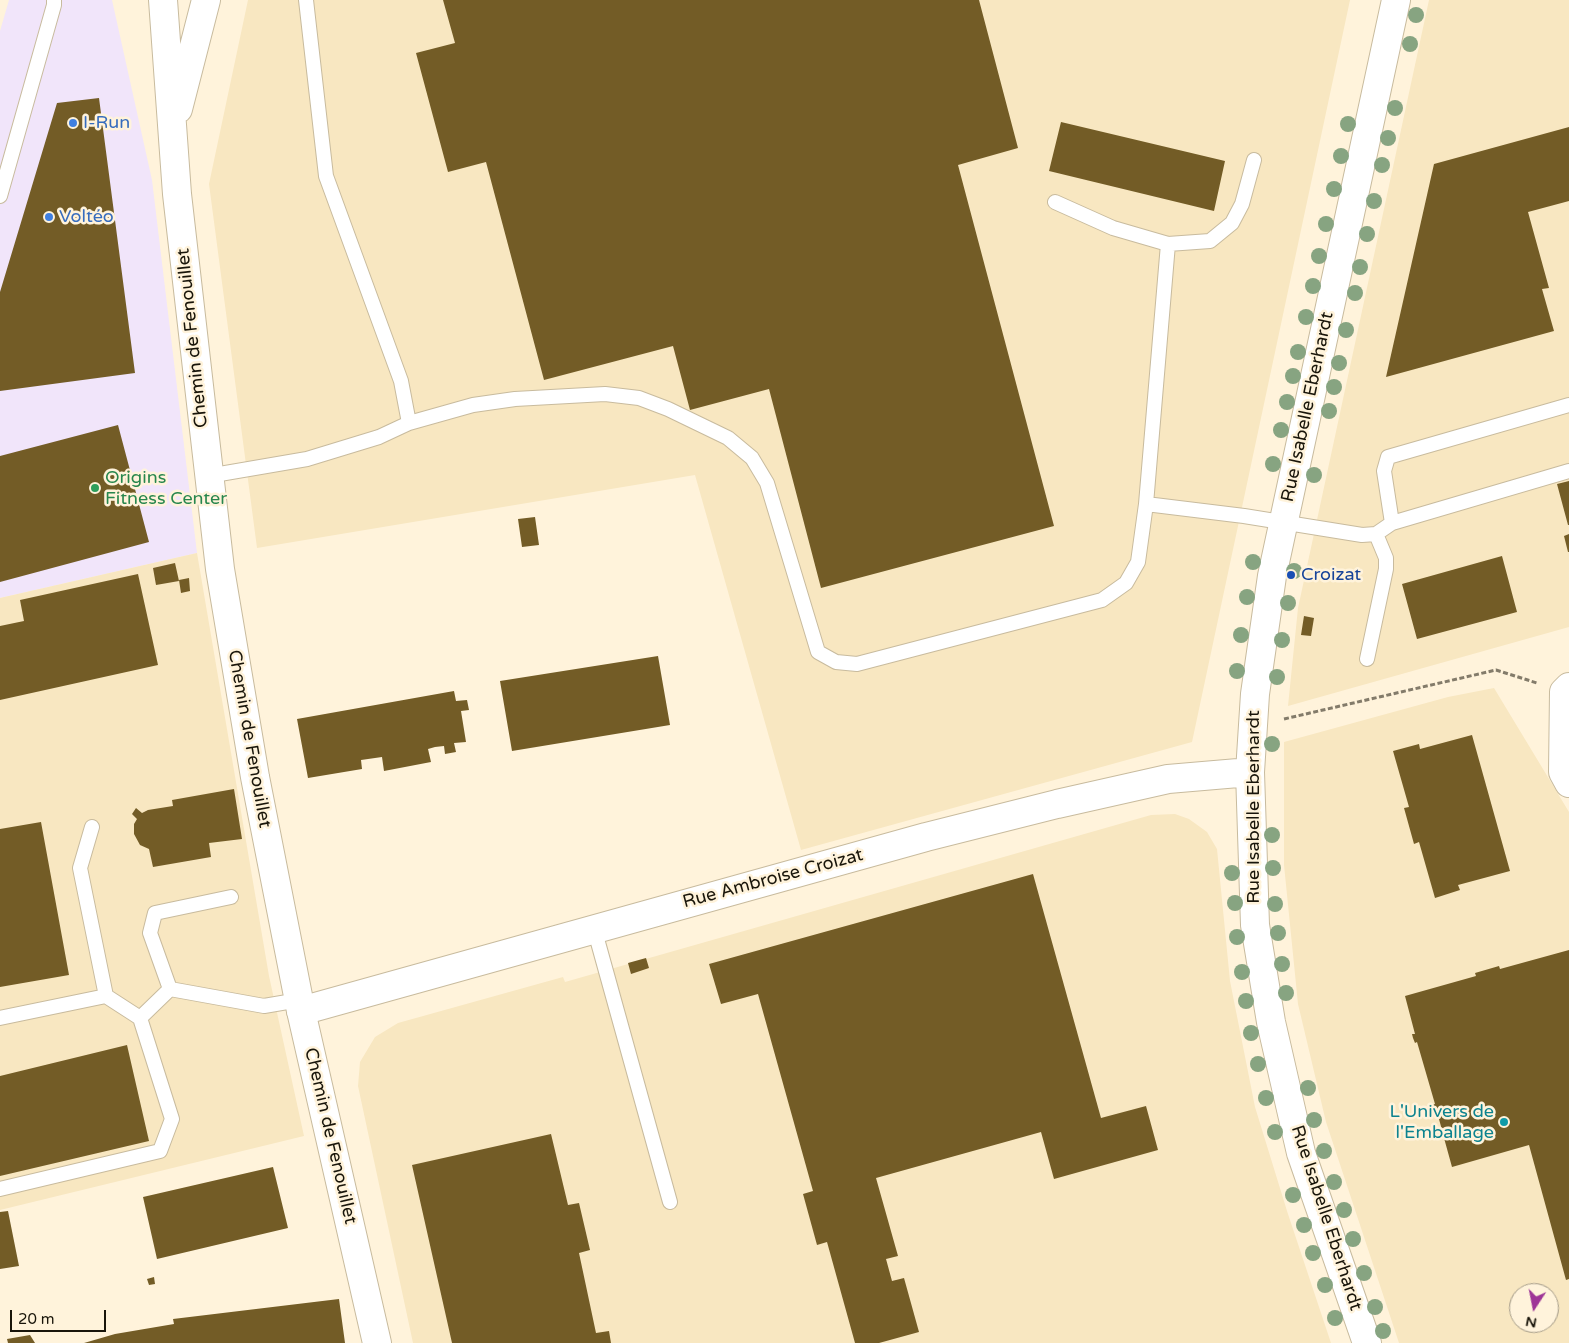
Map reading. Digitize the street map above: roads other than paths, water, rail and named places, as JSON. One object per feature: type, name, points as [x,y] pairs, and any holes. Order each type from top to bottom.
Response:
[{"type":"street","name":"Chemin de Fenouillet","points":[[163,0],[177,194],[220,569],[255,777],[300,1005],[376,1343]]},
{"type":"street","name":"Chemin de Fenouillet","points":[[172,127],[206,0]]},
{"type":"street","name":"Rue Isabelle Eberhardt","points":[[1367,1343],[1301,1153],[1271,1022],[1255,925],[1250,772],[1255,694],[1272,576],[1396,0]]},
{"type":"street","points":[[1566,690],[1563,772],[1569,783]]},
{"type":"street","name":"Rue Ambroise Croizat","points":[[300,1005],[594,928],[926,837],[1058,804],[1168,779],[1250,772]]},
{"type":"lane","points":[[0,196],[54,6],[54,0]]},
{"type":"lane","points":[[306,0],[326,176],[401,382],[409,423]]},
{"type":"lane","points":[[1055,202],[1112,228],[1168,244],[1210,241],[1232,223],[1242,204],[1254,160]]},
{"type":"lane","points":[[208,476],[308,459],[379,437],[409,423],[473,405],[515,399],[605,394],[639,398],[668,409],[728,438],[752,458],[767,483],[818,652],[836,662],[857,664],[1102,600],[1126,583],[1138,562],[1146,504],[1168,244]]},
{"type":"lane","points":[[1392,523],[1384,471],[1388,457],[1569,405]]},
{"type":"lane","points":[[1146,504],[1244,516],[1362,535],[1376,534],[1392,523],[1569,471]]},
{"type":"lane","points":[[1367,658],[1386,569],[1386,558],[1376,534]]},
{"type":"lane","points":[[92,827],[80,868],[106,996]]},
{"type":"lane","points":[[170,989],[150,933],[155,913],[231,897]]},
{"type":"lane","points":[[594,928],[670,1202]]},
{"type":"lane","points":[[170,989],[264,1006],[300,1005]]},
{"type":"lane","points":[[140,1018],[170,989]]},
{"type":"lane","points":[[0,1018],[106,996],[140,1018],[172,1119],[160,1151],[0,1189]]},
{"type":"place","name":"I-Run","points":[[73,123]]},
{"type":"place","name":"Voltéo","points":[[49,217]]},
{"type":"place","name":"Origins Fitness Center","points":[[95,488]]},
{"type":"place","name":"Croizat","points":[[1291,575]]},
{"type":"place","name":"L'Univers de l'Emballage","points":[[1504,1122]]}]
